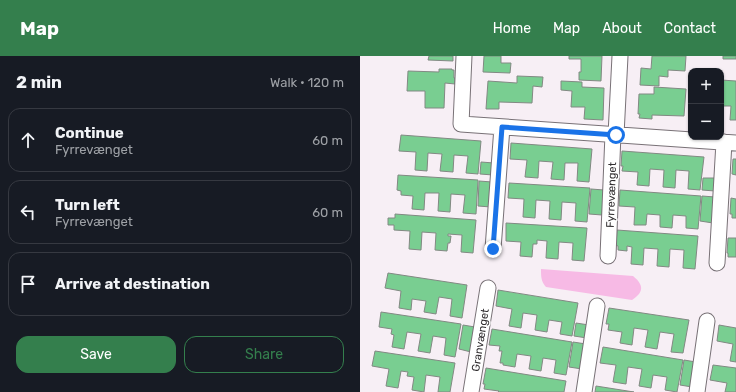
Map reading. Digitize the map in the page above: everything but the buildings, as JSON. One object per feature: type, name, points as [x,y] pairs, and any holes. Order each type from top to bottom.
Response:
[{"type":"street","points":[[464,56],[461,124],[730,143],[717,263]]},
{"type":"street","name":"Fyrrevænget","points":[[608,256],[620,56]]},
{"type":"street","points":[[493,249],[502,127]]},
{"type":"street","name":"Granvænget","points":[[471,392],[488,288]]},
{"type":"street","points":[[584,392],[597,306]]},
{"type":"street","points":[[697,392],[707,321]]},
{"type":"shaded area","points":[[541,269],[633,276],[641,285],[641,288],[639,294],[632,300],[546,287],[542,281]]},
{"type":"route","points":[[493,249],[502,127],[616,135]]}]
